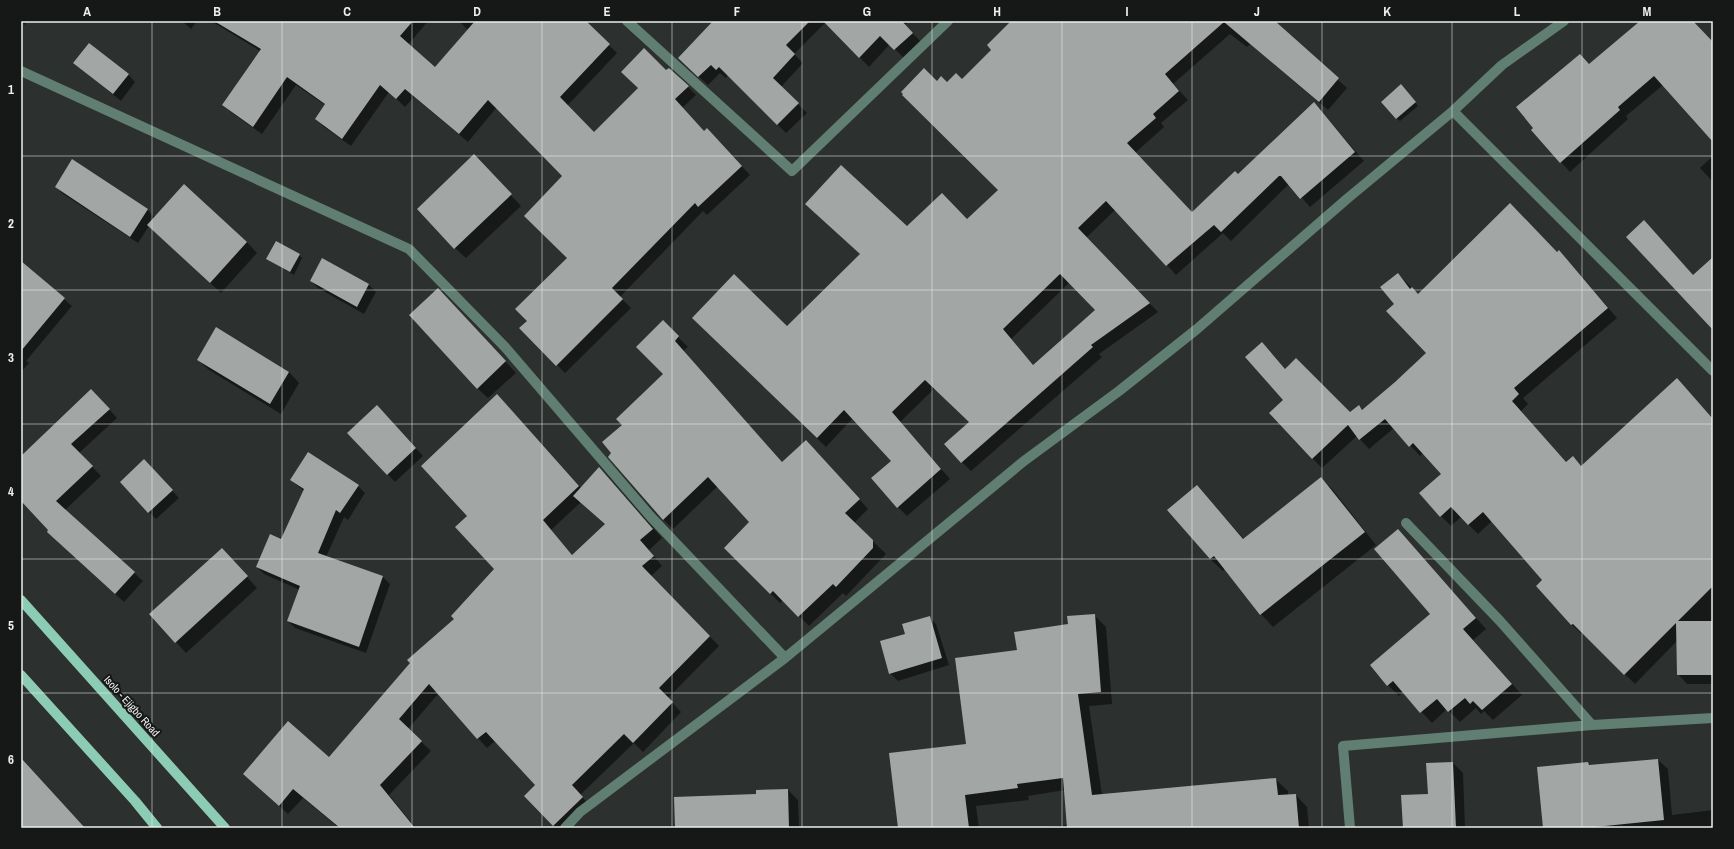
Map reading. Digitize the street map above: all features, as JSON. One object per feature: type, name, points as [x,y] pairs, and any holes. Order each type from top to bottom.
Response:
[{"type":"main road","name":"Isolo - Ejigbo Road","points":[[21,600],[225,828]]},
{"type":"main road","points":[[21,675],[135,801],[157,828]]},
{"type":"street","points":[[627,21],[792,171],[948,21]]},
{"type":"street","points":[[565,828],[580,812],[785,658],[1024,461],[1118,391],[1197,329],[1348,198],[1453,111],[1502,65],[1564,21]]},
{"type":"street","points":[[21,71],[409,249],[505,347],[651,517],[785,658]]},
{"type":"street","points":[[1453,111],[1713,371]]},
{"type":"street","points":[[1406,523],[1500,621],[1592,725]]},
{"type":"street","points":[[1350,828],[1343,746],[1592,725],[1713,718]]},
{"type":"building","points":[[214,21],[413,21],[400,36],[435,67],[475,21],[586,21],[610,44],[560,97],[594,132],[638,88],[621,72],[644,48],[666,70],[669,68],[689,86],[675,99],[704,131],[707,128],[742,166],[698,207],[695,203],[612,288],[623,299],[556,366],[519,328],[527,321],[515,309],[567,258],[524,216],[562,176],[488,100],[459,134],[405,89],[396,99],[380,85],[342,139],[315,119],[325,104],[287,77],[253,127],[222,105],[261,49]]},
{"type":"building","points":[[713,21],[810,21],[786,45],[795,54],[773,78],[799,103],[777,125],[719,67],[716,70],[711,65],[698,77],[678,58]]},
{"type":"building","points":[[823,21],[902,21],[913,33],[894,50],[880,36],[859,58]]},
{"type":"building","points":[[1011,21],[1275,21],[1339,78],[1319,102],[1224,22],[1165,74],[1179,91],[1153,114],[1156,118],[1127,143],[1192,212],[1235,171],[1238,174],[1314,102],[1355,152],[1300,199],[1281,176],[1279,176],[1221,232],[1214,225],[1166,266],[1106,201],[1078,228],[1150,303],[1091,345],[1093,347],[961,463],[944,444],[969,422],[925,380],[892,412],[941,469],[897,508],[871,478],[891,461],[844,410],[817,438],[692,318],[734,274],[787,326],[860,254],[805,204],[841,165],[907,226],[942,193],[967,219],[998,190],[902,95],[903,94],[901,92],[924,68],[937,81],[941,76],[947,82],[956,73],[962,79],[991,50],[987,45]],"holes":[[[1060,274],[1095,310],[1033,365],[1003,329]]]},
{"type":"building","points":[[1640,21],[1693,21],[1713,42],[1713,142],[1654,76],[1618,107],[1620,110],[1560,163],[1531,130],[1533,128],[1516,107],[1580,54],[1589,64]]},
{"type":"building","points":[[89,43],[129,74],[113,94],[73,63]]},
{"type":"building","points":[[1401,84],[1416,102],[1396,119],[1381,102]]},
{"type":"building","points":[[474,154],[512,194],[454,249],[417,209]]},
{"type":"building","points":[[72,159],[148,209],[130,237],[55,187]]},
{"type":"building","points":[[184,184],[247,242],[210,283],[147,225]]},
{"type":"building","points":[[1510,203],[1557,252],[1559,250],[1608,308],[1514,388],[1519,394],[1512,401],[1566,462],[1573,456],[1581,466],[1677,378],[1713,419],[1713,586],[1678,621],[1713,621],[1713,675],[1677,675],[1676,623],[1624,675],[1573,624],[1571,625],[1536,586],[1542,580],[1483,512],[1468,525],[1451,507],[1440,517],[1419,493],[1441,474],[1413,443],[1409,447],[1385,419],[1359,440],[1348,425],[1312,459],[1269,413],[1283,400],[1245,357],[1262,342],[1285,369],[1296,358],[1350,412],[1359,405],[1362,410],[1395,382],[1426,353],[1386,311],[1394,304],[1380,287],[1398,273],[1410,289],[1412,287],[1418,294]]},
{"type":"building","points":[[1644,220],[1693,275],[1713,257],[1713,330],[1626,237]]},
{"type":"building","points":[[276,241],[300,254],[290,272],[266,259]]},
{"type":"building","points":[[322,258],[369,284],[357,307],[310,281]]},
{"type":"building","points":[[21,261],[65,298],[21,351]]},
{"type":"building","points":[[438,288],[506,361],[477,389],[409,315]]},
{"type":"building","points":[[663,320],[679,336],[675,341],[782,462],[806,440],[860,499],[845,513],[873,540],[873,548],[836,587],[833,584],[798,617],[773,591],[770,594],[724,548],[749,522],[708,477],[663,520],[608,457],[611,453],[602,442],[622,425],[616,419],[663,374],[636,347]]},
{"type":"building","points":[[216,327],[289,372],[270,404],[197,360]]},
{"type":"building","points":[[91,389],[110,409],[71,444],[93,466],[56,501],[135,572],[115,594],[47,532],[48,530],[21,501],[21,456]]},
{"type":"building","points":[[497,394],[579,486],[543,520],[572,555],[605,524],[573,496],[599,467],[653,529],[640,540],[654,556],[642,566],[710,636],[659,688],[673,702],[633,743],[624,734],[572,785],[583,797],[553,826],[524,796],[535,785],[486,732],[477,739],[429,684],[399,719],[422,741],[380,785],[415,828],[340,828],[293,789],[279,806],[243,774],[288,721],[329,757],[410,663],[407,660],[454,619],[451,616],[494,569],[455,527],[467,516],[421,466]]},
{"type":"building","points":[[377,405],[416,448],[387,475],[347,433]]},
{"type":"building","points":[[308,452],[359,485],[340,513],[336,510],[318,553],[383,576],[359,647],[287,621],[300,586],[256,567],[270,534],[281,539],[304,489],[290,480]]},
{"type":"building","points":[[144,459],[173,490],[148,513],[120,482]]},
{"type":"building","points":[[1321,477],[1365,532],[1260,615],[1214,556],[1210,559],[1167,510],[1197,485],[1243,539]]},
{"type":"building","points":[[1398,529],[1476,618],[1463,629],[1512,684],[1482,710],[1473,701],[1470,704],[1465,698],[1448,712],[1437,699],[1420,713],[1393,681],[1387,686],[1370,665],[1430,614],[1374,549]]},
{"type":"building","points":[[222,548],[248,576],[175,643],[149,614]]},
{"type":"building","points":[[1095,614],[1101,692],[1078,694],[1092,795],[1276,778],[1278,795],[1296,794],[1299,828],[1067,828],[1063,778],[1017,784],[1018,788],[965,795],[969,828],[898,828],[889,753],[966,744],[955,658],[1017,650],[1014,632],[1068,624],[1067,616]]},
{"type":"building","points":[[930,616],[942,658],[889,674],[880,641],[905,634],[902,624]]},
{"type":"building","points":[[21,758],[85,828],[21,828]]},
{"type":"building","points":[[1658,759],[1664,820],[1595,828],[1543,828],[1537,767],[1588,762],[1589,765]]},
{"type":"building","points":[[1453,762],[1456,828],[1403,828],[1401,795],[1428,794],[1426,763]]},
{"type":"building","points":[[788,789],[789,828],[675,828],[674,797],[756,794],[756,790]]}]
